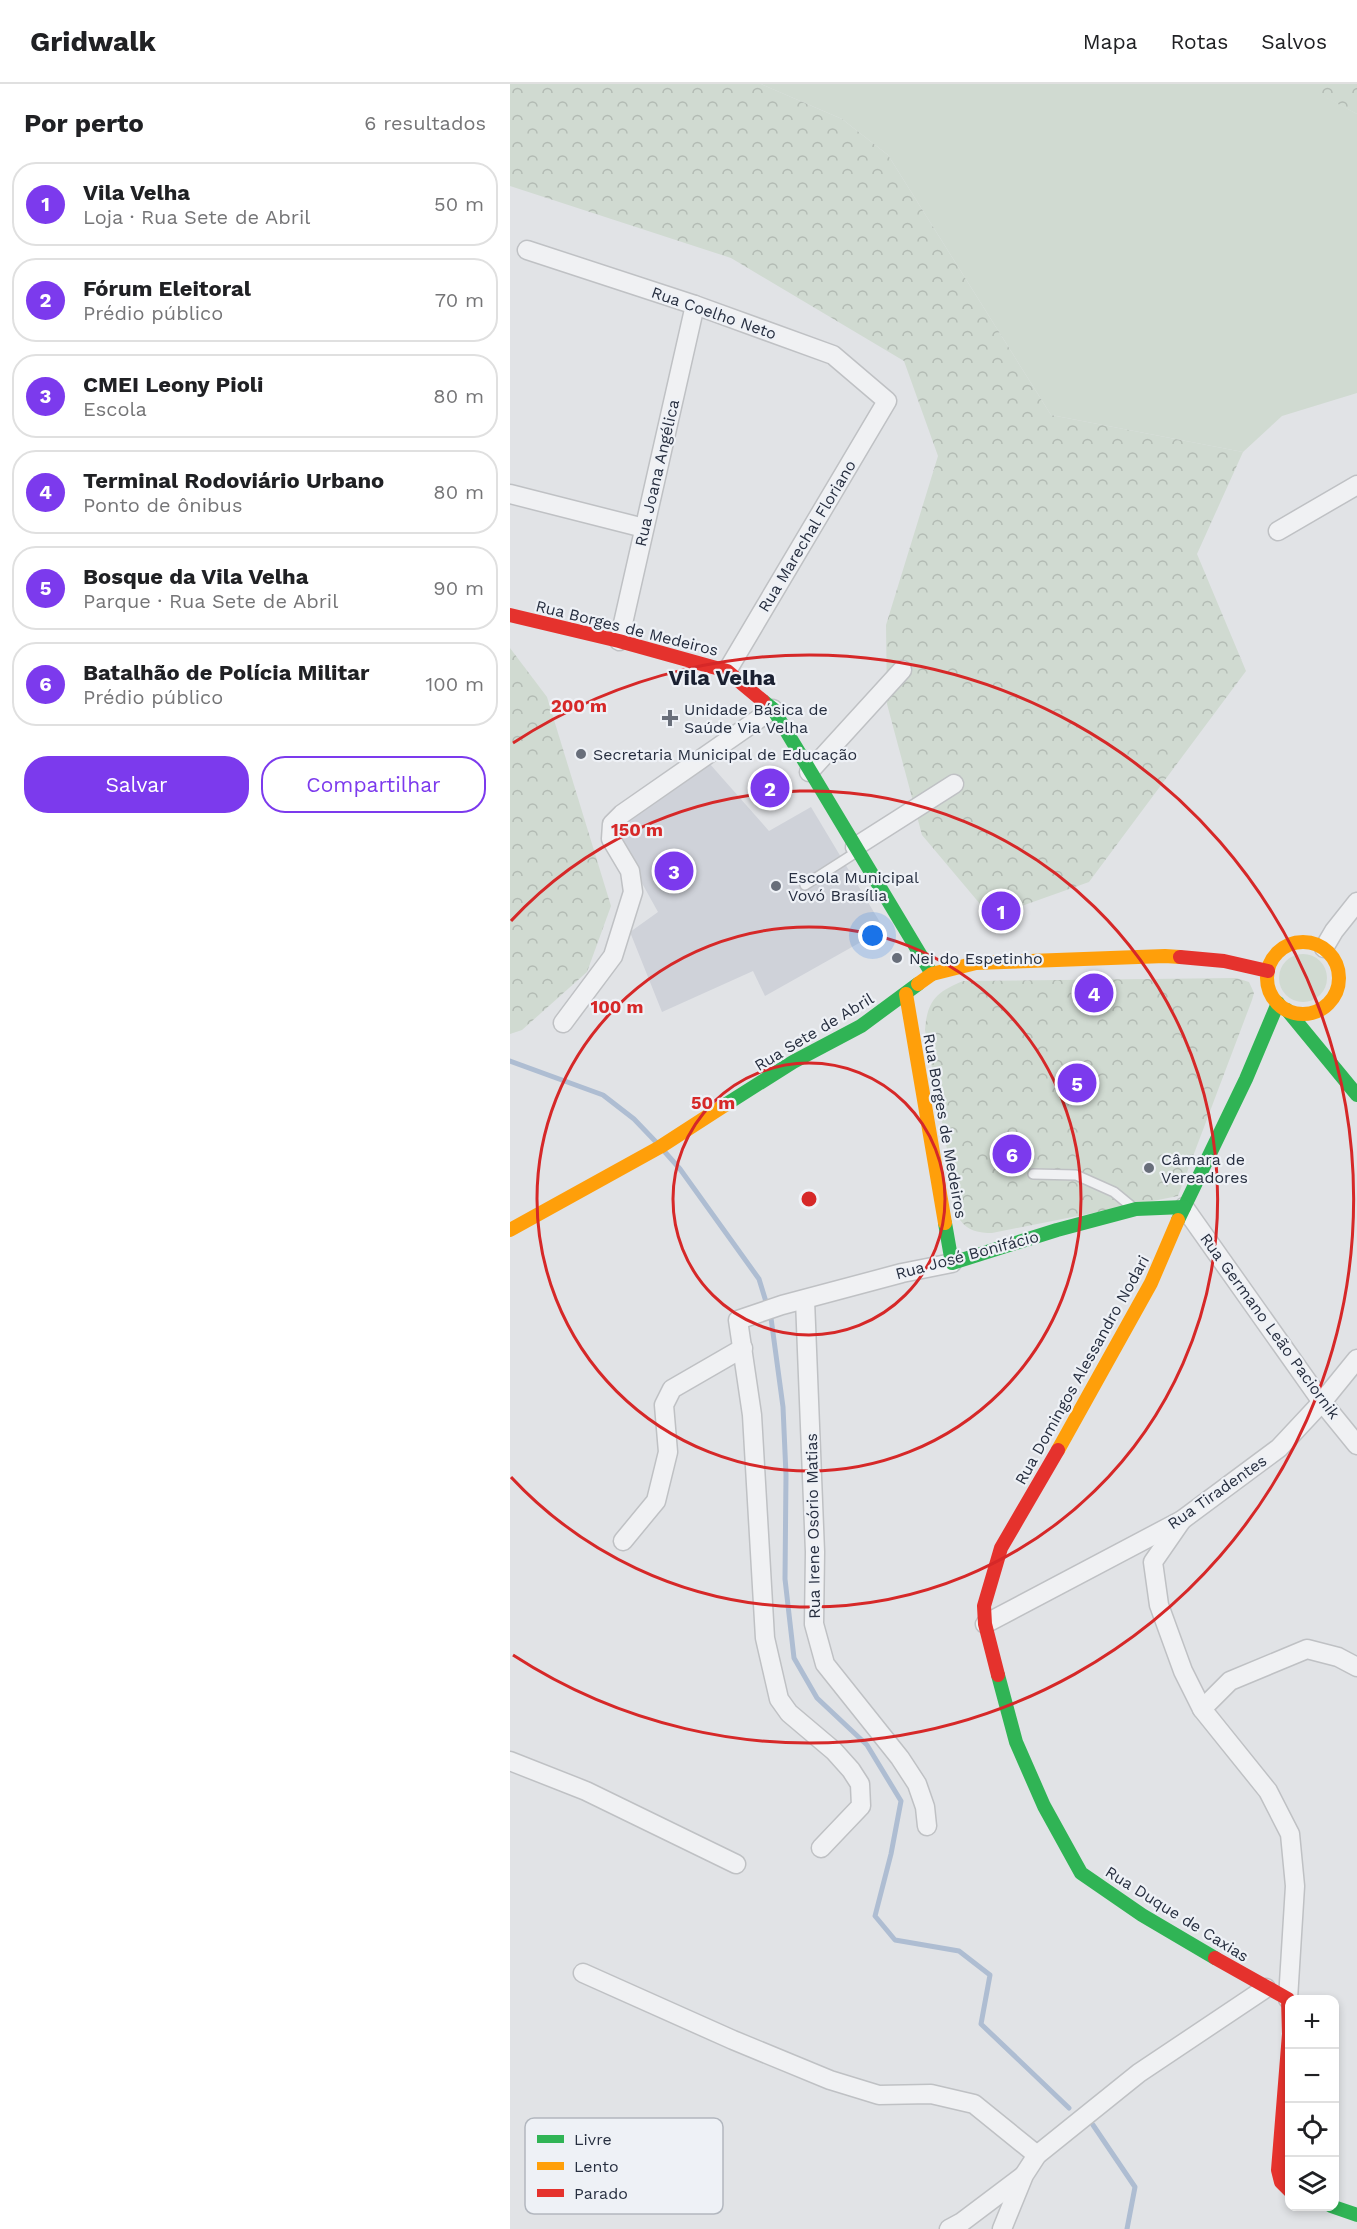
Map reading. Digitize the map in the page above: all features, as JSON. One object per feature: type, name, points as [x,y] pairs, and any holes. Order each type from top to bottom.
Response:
[{"type":"street","name":"Rua Coelho Neto","points":[[527,250],[695,305],[833,355],[887,400]]},
{"type":"street","name":"Rua Joana Angélica","points":[[619,641],[695,305]]},
{"type":"street","name":"Rua Marechal Floriano","points":[[727,671],[887,400]]},
{"type":"street","points":[[1278,531],[1357,485]]},
{"type":"street","points":[[510,494],[645,528]]},
{"type":"street","name":"Rua Borges de Medeiros","points":[[510,615],[619,641],[727,671],[773,709],[932,974]]},
{"type":"street","points":[[809,772],[902,670]]},
{"type":"street","points":[[563,1023],[613,956],[633,892],[630,871],[611,839],[612,824],[622,814],[773,709]]},
{"type":"street","points":[[856,849],[954,784]]},
{"type":"street","points":[[1324,948],[1357,902]]},
{"type":"street","points":[[1282,1007],[1298,1014],[1322,1015],[1336,992],[1342,967],[1324,948],[1301,942],[1289,945],[1272,961],[1268,971],[1268,983],[1271,994],[1282,1007],[1337,1070],[1357,1095]]},
{"type":"street","name":"Rua Sete de Abril","points":[[510,1230],[660,1147],[793,1062],[861,1026],[932,974],[976,963],[1166,956],[1224,961],[1268,971]]},
{"type":"street","name":"Rua Borges de Medeiros","points":[[906,994],[952,1263]]},
{"type":"street","name":"Rua Domingos Alessandro Nodari","points":[[985,1624],[984,1606],[1001,1548],[1151,1283],[1184,1207],[1282,1007]]},
{"type":"street","points":[[1329,1040],[1337,1070]]},
{"type":"street","name":"Rua José Bonifácio","points":[[743,1348],[738,1320],[782,1305],[902,1273],[952,1263],[1058,1230],[1136,1209],[1184,1207]]},
{"type":"street","name":"Rua Germano Leão Paciornik","points":[[1184,1207],[1322,1402],[1357,1445]]},
{"type":"street","name":"Rua Irene Osório Matias","points":[[805,1300],[815,1552],[813,1624],[825,1664],[900,1758],[917,1784],[925,1807],[927,1826]]},
{"type":"street","points":[[623,1541],[656,1501],[668,1452],[664,1405],[672,1389],[743,1348],[752,1414],[765,1638],[779,1699],[789,1713],[834,1751],[852,1770],[860,1784],[861,1806],[821,1848]]},
{"type":"street","name":"Rua Tiradentes","points":[[985,1624],[1182,1520],[1279,1448],[1322,1402],[1357,1359]]},
{"type":"street","points":[[1182,1520],[1153,1562],[1159,1605],[1183,1671],[1202,1709],[1268,1791],[1290,1834],[1295,1886],[1288,1995]]},
{"type":"street","name":"Rua Duque de Caxias","points":[[985,1624],[1016,1742],[1044,1806],[1082,1874],[1142,1915],[1285,1998]]},
{"type":"street","points":[[1202,1709],[1230,1681],[1307,1648],[1338,1657],[1357,1667]]},
{"type":"street","points":[[510,1761],[586,1791],[736,1864]]},
{"type":"street","points":[[583,1973],[733,2040],[830,2080],[879,2095],[931,2094],[974,2104],[1037,2155]]},
{"type":"street","points":[[1002,2229],[1024,2175],[1037,2155],[1139,2073],[1266,1988]]},
{"type":"street","points":[[1285,2186],[1281,2182],[1278,2170],[1288,2049]]},
{"type":"street","points":[[949,2229],[962,2222],[1024,2175]]},
{"type":"street","points":[[1339,2209],[1357,2215]]},
{"type":"lane","points":[[805,885],[856,849]]},
{"type":"lane","points":[[1033,1174],[1076,1175],[1114,1192],[1136,1209]]},
{"type":"shaded area","name":"Escola Municipal Vovó Brasília","points":[[709,763],[769,831],[811,807],[884,929],[765,996],[753,971],[662,1012],[630,932],[658,912],[612,829]]},
{"type":"green space","points":[[510,84],[761,84],[842,119],[888,155],[1051,415],[1243,452],[1197,554],[1246,671],[1089,882],[991,917],[922,835],[887,704],[886,625],[938,456],[904,361],[731,258],[510,186]]},
{"type":"green space","points":[[761,84],[1302,84],[1357,114],[1357,393],[1282,416],[1243,452],[1051,415],[888,155],[842,119]]},
{"type":"green space","points":[[1357,84],[1357,114],[1302,85]]},
{"type":"green space","points":[[510,648],[547,697],[611,906],[587,972],[522,1030],[510,1034]]},
{"type":"green space","points":[[1303,954],[1320,961],[1327,978],[1320,995],[1303,1002],[1286,995],[1279,978],[1286,961]]},
{"type":"green space","points":[[1236,978],[1249,982],[1254,993],[1178,1196],[992,1233],[974,1231],[963,1224],[960,1220],[925,1030],[928,1012],[940,994],[963,981]]},
{"type":"waterway","points":[[510,1061],[603,1095],[634,1119],[656,1142]]},
{"type":"waterway","points":[[664,1151],[680,1169],[759,1279],[771,1318],[783,1407],[786,1475],[785,1579],[794,1658],[817,1698],[867,1745],[901,1801],[891,1854],[875,1916],[895,1940],[959,1951],[990,1975],[981,2024],[1069,2108]]},
{"type":"waterway","points":[[1093,2125],[1135,2187],[1127,2229]]},
{"type":"traffic: fast","points":[[763,701],[773,709],[932,974]]},
{"type":"traffic: fast","points":[[725,1105],[793,1062],[861,1026],[918,984]]},
{"type":"traffic: fast","points":[[1178,1220],[1246,1079],[1278,1003]]},
{"type":"traffic: fast","points":[[1287,1010],[1357,1095]]},
{"type":"traffic: fast","points":[[945,1223],[952,1263],[1057,1230],[1136,1209],[1184,1207]]},
{"type":"traffic: fast","points":[[998,1675],[1016,1742],[1044,1806],[1081,1873],[1142,1915],[1215,1958]]},
{"type":"traffic: fast","points":[[1339,2209],[1357,2215]]},
{"type":"traffic: slow","points":[[1303,942],[1323,948],[1333,958],[1339,978],[1333,998],[1323,1008],[1303,1014],[1283,1008],[1273,998],[1267,978],[1273,958],[1283,948],[1303,942]]},
{"type":"traffic: slow","points":[[918,984],[932,974],[976,963],[1180,957]]},
{"type":"traffic: slow","points":[[906,994],[945,1223]]},
{"type":"traffic: slow","points":[[510,1230],[660,1147],[725,1105]]},
{"type":"traffic: slow","points":[[1058,1450],[1151,1283],[1178,1220]]},
{"type":"traffic: jam","points":[[510,615],[619,641],[727,671],[763,701]]},
{"type":"traffic: jam","points":[[1180,957],[1224,961],[1268,971]]},
{"type":"traffic: jam","points":[[998,1675],[985,1624],[984,1606],[1001,1548],[1058,1450]]},
{"type":"traffic: jam","points":[[1215,1958],[1288,1999],[1289,2034],[1278,2170],[1281,2182],[1285,2186]]},
{"type":"place","name":"Unidade Básica de Saúde Via Velha","points":[[670,718]]},
{"type":"place","name":"Secretaria Municipal de Educação","points":[[581,754]]},
{"type":"place","name":"Fórum Eleitoral","points":[[770,788]]},
{"type":"place","name":"CMEI Leony Pioli","points":[[674,871]]},
{"type":"place","name":"Escola Municipal Vovó Brasília","points":[[776,886]]},
{"type":"place","name":"Vila Velha","points":[[1001,911]]},
{"type":"place","name":"Nei do Espetinho","points":[[897,958]]},
{"type":"place","name":"Terminal Rodoviário Urbano","points":[[1094,993]]},
{"type":"place","name":"Bosque da Vila Velha","points":[[1077,1083]]},
{"type":"place","name":"Batalhão de Polícia Militar","points":[[1012,1154]]},
{"type":"place","name":"Câmara de Vereadores","points":[[1149,1168]]},
{"type":"district","name":"Vila Velha","points":[[722,677]]}]
